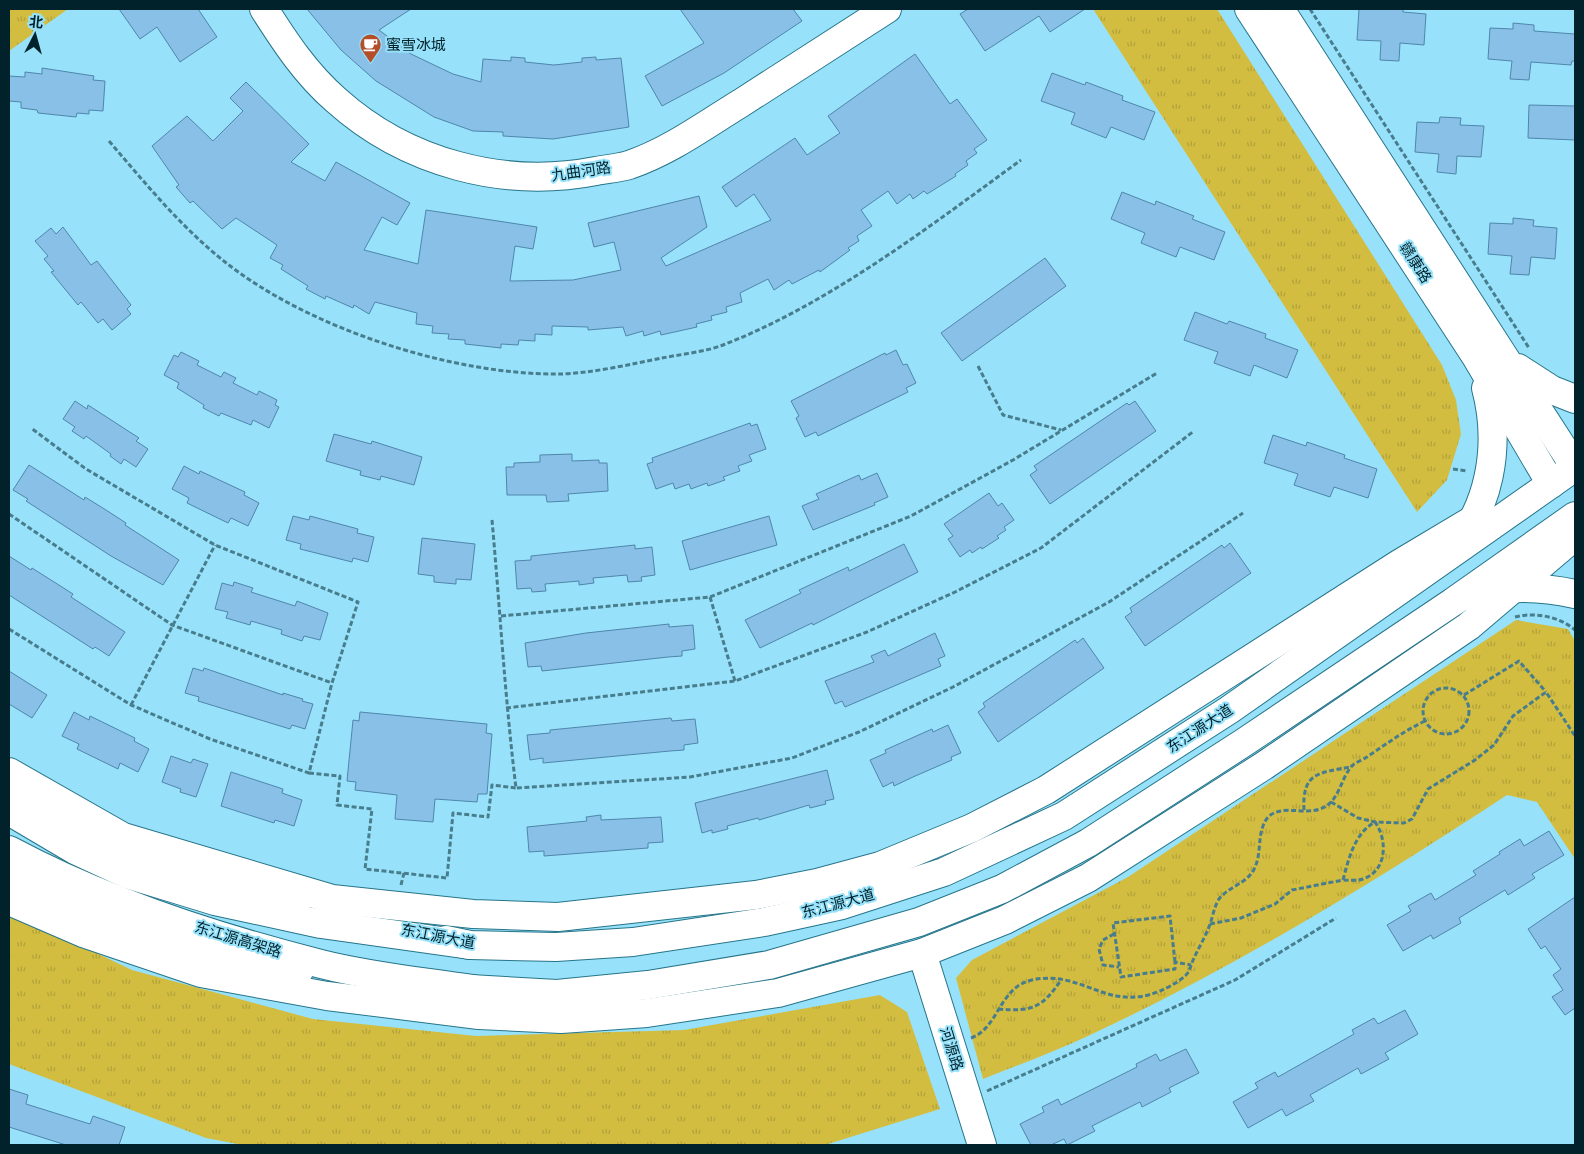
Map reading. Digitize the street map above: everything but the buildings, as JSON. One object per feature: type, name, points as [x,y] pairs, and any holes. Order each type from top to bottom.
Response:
[{"type":"main road","name":"九曲河路","points":[[264,9],[297,59],[336,100],[380,135],[423,154],[469,170],[514,176],[563,177],[629,165],[679,142],[887,9]]},
{"type":"main road","name":"赣康路","points":[[1249,9],[1475,356],[1575,523]]},
{"type":"main road","name":"赣康路","points":[[1280,9],[1519,354],[1574,461]]},
{"type":"main road","points":[[1519,354],[1535,381],[1575,399]]},
{"type":"main road","points":[[1436,567],[1450,552],[1472,521],[1488,479],[1493,440],[1490,403],[1475,356]]},
{"type":"main road","name":"东江源大道","points":[[9,789],[112,850],[221,887],[470,945],[556,947],[633,942],[764,922],[842,905],[944,872],[1064,816],[1229,710],[1436,567],[1574,461]]},
{"type":"main road","points":[[9,772],[123,837],[332,899],[473,914],[558,917],[756,894],[817,883],[880,866],[972,828],[1038,794],[1399,564],[1472,521],[1549,480]]},
{"type":"main road","points":[[9,901],[83,933],[201,972],[327,996],[478,1014],[561,1019],[647,1012],[778,993],[922,953],[1005,920],[1088,878],[1265,765],[1469,626],[1512,588],[1575,523]]},
{"type":"main road","points":[[9,877],[92,915],[208,949],[318,976],[478,990],[557,994],[648,985],[769,965],[919,922],[993,893],[1088,843],[1243,743],[1453,602],[1575,523]]},
{"type":"main road","points":[[1453,602],[1491,590],[1512,588],[1535,588],[1575,594]]},
{"type":"main road","name":"东江源高架路","points":[[9,811],[75,850],[127,874],[216,901],[321,924],[470,945]]},
{"type":"main road","name":"东江源高架路","points":[[9,850],[98,892],[213,934],[323,964],[478,990]]},
{"type":"main road","name":"河源路","points":[[922,953],[982,1145]]},
{"type":"path","points":[[1310,9],[1519,354]]},
{"type":"path","points":[[109,141],[174,214],[225,262],[288,304],[361,335],[425,356],[489,369],[559,374],[642,362],[721,346],[792,314],[914,237],[1021,160]]},
{"type":"path","points":[[978,366],[1003,415],[1062,430]]},
{"type":"path","points":[[501,616],[710,597],[911,516],[1157,374]]},
{"type":"path","points":[[31,428],[86,469],[215,545],[358,602],[332,682],[309,773]]},
{"type":"path","points":[[506,708],[735,681],[867,632],[955,592],[1041,548],[1194,431]]},
{"type":"path","points":[[9,629],[132,704],[210,739],[309,773],[340,776],[337,805],[372,809],[364,869],[447,878],[453,813],[488,817],[492,785],[516,788],[690,777],[792,758],[859,732],[953,686],[1109,602],[1243,513]]},
{"type":"path","points":[[9,514],[172,625],[332,682]]},
{"type":"path","points":[[492,520],[501,616],[506,708],[516,788]]},
{"type":"path","points":[[132,704],[215,545]]},
{"type":"path","points":[[710,597],[735,681]]},
{"type":"path","points":[[1464,695],[1519,660],[1546,692],[1575,736]]},
{"type":"path","points":[[1449,688],[1457,690],[1464,695],[1470,710],[1468,718],[1459,730],[1444,734],[1429,727],[1425,721],[1423,704],[1433,691],[1449,688]]},
{"type":"path","points":[[1331,802],[1358,818],[1375,822],[1404,823],[1412,818],[1428,789],[1475,760],[1494,745],[1513,716],[1546,692]]},
{"type":"path","points":[[1304,810],[1304,790],[1309,781],[1320,773],[1351,767],[1425,721]]},
{"type":"path","points":[[949,1043],[979,1035],[991,1022],[1013,989],[1031,980],[1061,980],[1081,984],[1103,994],[1126,999],[1149,996],[1172,986],[1187,974],[1221,897],[1245,880],[1255,869],[1260,851],[1263,826],[1270,814],[1288,809],[1320,809],[1331,802],[1343,785],[1351,767]]},
{"type":"path","points":[[1210,924],[1241,918],[1275,904],[1292,890],[1343,880],[1365,878],[1375,870],[1383,856],[1383,833],[1375,822]]},
{"type":"path","points":[[1343,880],[1357,839],[1366,827],[1375,822]]},
{"type":"path","points":[[1170,916],[1175,969],[1120,977],[1114,934],[1113,923],[1170,916]]},
{"type":"path","points":[[969,1104],[983,1092],[1235,980],[1336,918]]},
{"type":"path","points":[[1114,934],[1103,940],[1099,949],[1103,964],[1119,967]]},
{"type":"path","points":[[1175,962],[1191,965]]},
{"type":"path","points":[[998,1009],[1018,1011],[1034,1008],[1049,997],[1061,980]]},
{"type":"green space","points":[[9,9],[68,9],[9,51]]},
{"type":"green space","points":[[1093,9],[1217,9],[1442,365],[1456,400],[1461,434],[1447,480],[1417,512]]},
{"type":"green space","points":[[1516,620],[1568,629],[1575,641],[1575,859],[1537,802],[1507,795],[1354,892],[1196,982],[1075,1042],[983,1079],[956,978],[972,960],[1128,877]]},
{"type":"green space","points":[[9,911],[132,970],[313,1019],[476,1036],[684,1030],[880,995],[907,1012],[940,1109],[825,1145],[243,1145],[206,1138],[9,1064]]},
{"type":"place","name":"蜜雪冰城","points":[[370,64]]}]
